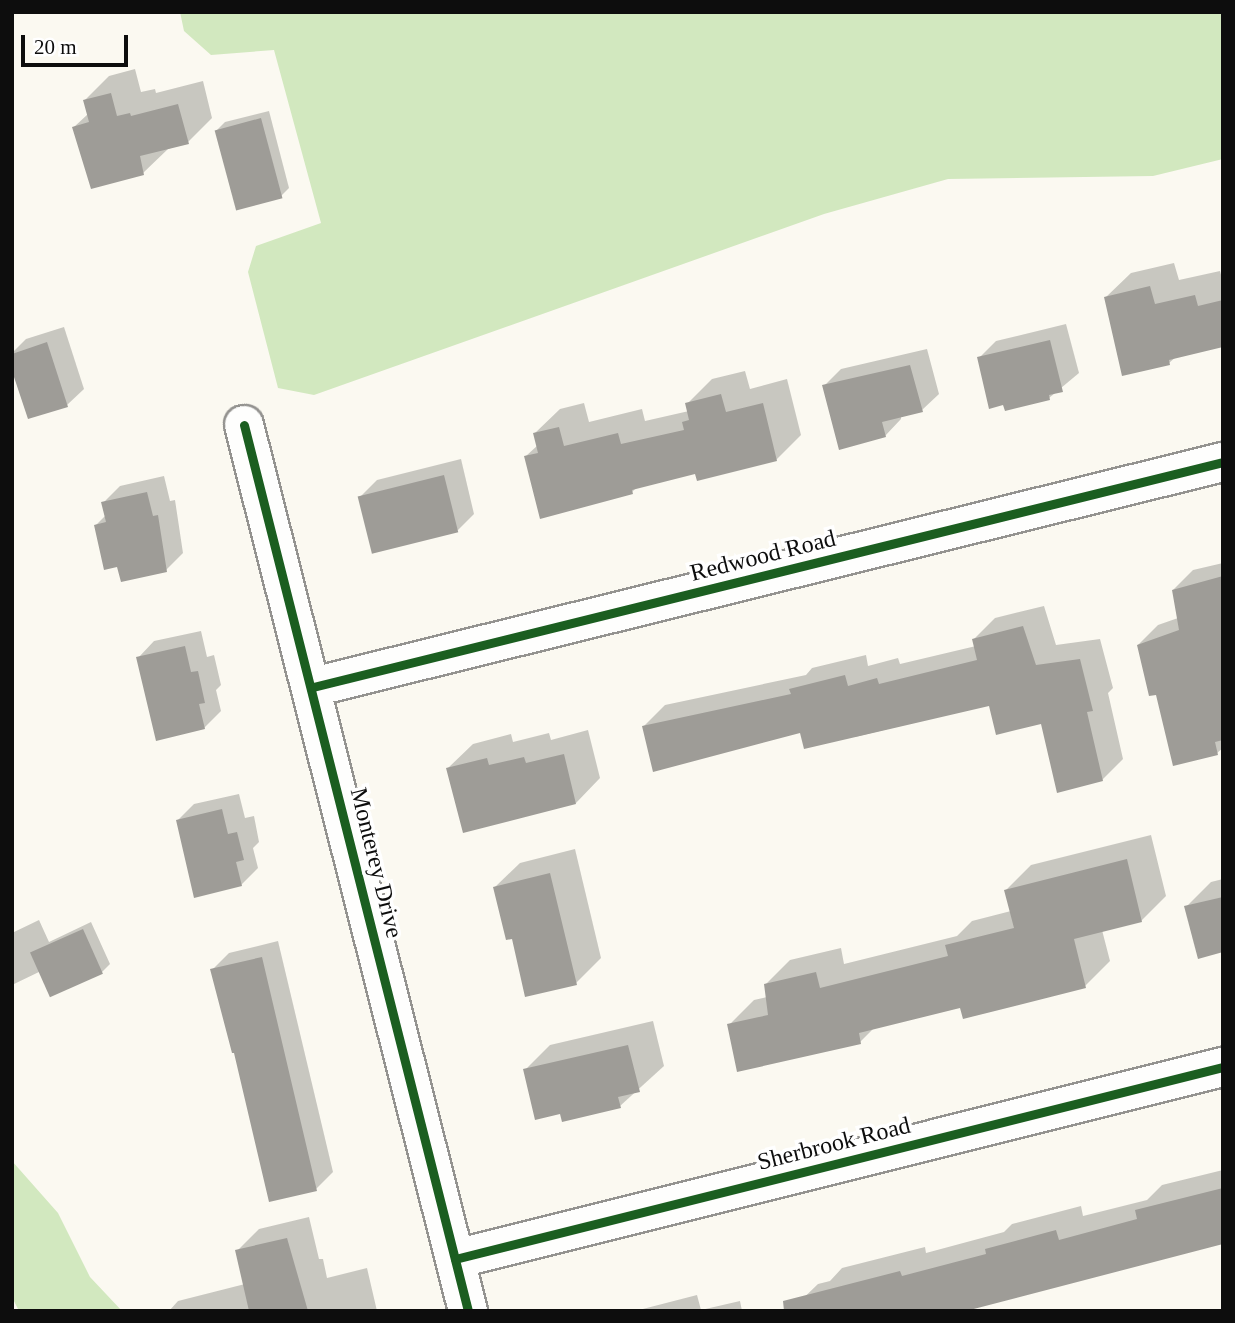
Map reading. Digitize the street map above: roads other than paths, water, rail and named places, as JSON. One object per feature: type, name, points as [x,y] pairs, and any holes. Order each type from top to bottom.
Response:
[{"type":"street","name":"Monterey Drive","points":[[244,425],[313,687],[468,1311]]},
{"type":"street","name":"Redwood Road","points":[[313,687],[1223,462]]},
{"type":"street","name":"Sherbrook Road","points":[[455,1259],[1223,1068]]}]
